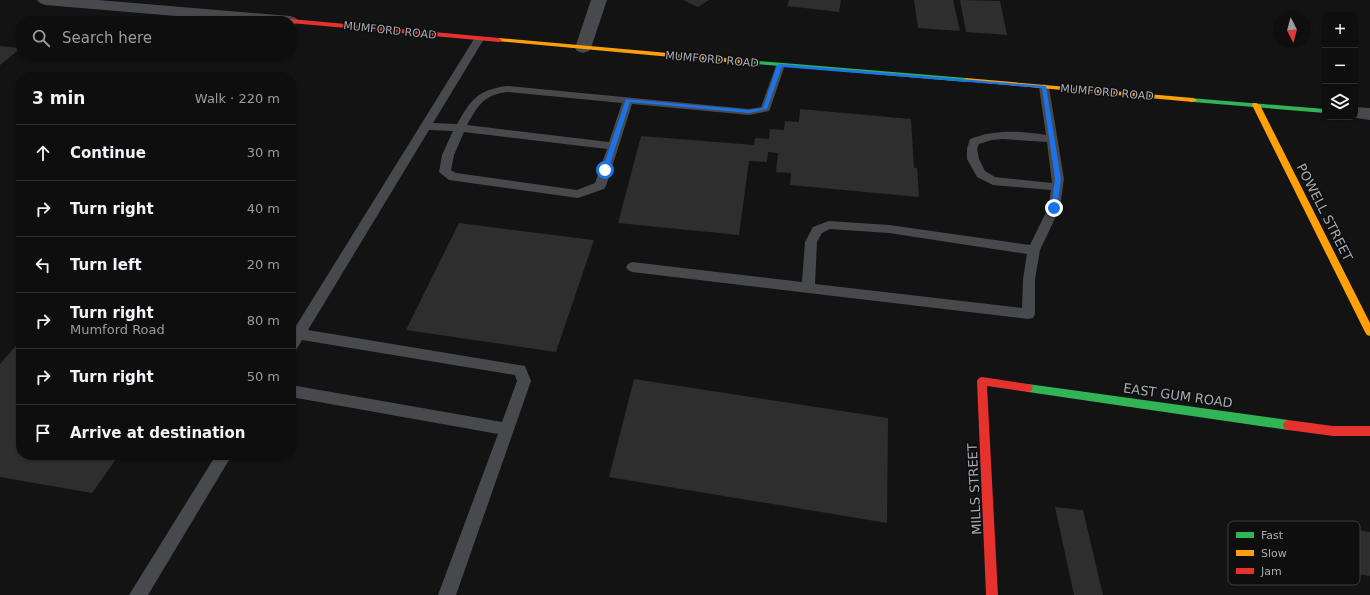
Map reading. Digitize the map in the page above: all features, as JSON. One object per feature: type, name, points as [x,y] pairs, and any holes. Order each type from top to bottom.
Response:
[{"type":"street","name":"MUMFORD ROAD","points":[[45,0],[232,16]]},
{"type":"street","points":[[583,48],[599,0]]},
{"type":"street","name":"MUMFORD ROAD","points":[[296,21],[780,65],[1322,110]]},
{"type":"street","name":"POWELL STREET","points":[[1256,105],[1370,332]]},
{"type":"street","points":[[1358,113],[1370,114]]},
{"type":"street","name":"EAST GUM ROAD","points":[[982,381],[1333,431],[1370,431]]},
{"type":"street","name":"MILLS STREET","points":[[982,381],[992,595]]},
{"type":"lane","points":[[296,338],[480,39]]},
{"type":"lane","points":[[628,100],[600,186],[578,194],[453,176],[444,172],[448,155],[460,128],[477,99],[492,90],[522,90],[628,100],[749,112],[765,109],[780,65]]},
{"type":"lane","points":[[632,267],[1028,314],[1029,279],[1034,250],[1054,208],[1058,179],[1044,87]]},
{"type":"lane","points":[[427,126],[460,128],[612,146]]},
{"type":"lane","points":[[1052,139],[1024,135],[991,136],[980,138],[974,142],[972,149],[973,159],[981,174],[993,181],[1057,187]]},
{"type":"lane","points":[[808,289],[811,242],[817,230],[829,225],[889,229],[1034,250]]},
{"type":"lane","points":[[299,334],[520,370],[524,381],[446,595]]},
{"type":"lane","points":[[296,392],[506,429]]},
{"type":"lane","points":[[138,595],[221,460]]},
{"type":"building","points":[[683,0],[709,0],[698,7]]},
{"type":"building","points":[[789,0],[841,0],[839,12],[787,6]]},
{"type":"building","points":[[914,0],[953,0],[960,31],[918,28]]},
{"type":"building","points":[[960,0],[1000,1],[1007,35],[966,32]]},
{"type":"building","points":[[0,46],[16,48],[16,52],[0,65]]},
{"type":"building","points":[[800,109],[911,119],[914,168],[917,168],[919,197],[790,185],[791,173],[776,172],[778,153],[768,152],[767,162],[749,161],[739,235],[618,223],[641,136],[754,145],[755,138],[769,139],[770,129],[784,130],[785,121],[799,122]]},
{"type":"building","points":[[459,223],[594,240],[556,352],[406,330]]},
{"type":"building","points":[[16,346],[16,460],[115,460],[92,493],[0,477],[0,364]]},
{"type":"building","points":[[634,379],[888,418],[887,523],[609,477]]},
{"type":"building","points":[[1055,507],[1083,510],[1103,595],[1074,595]]},
{"type":"building","points":[[1360,531],[1370,532],[1370,576],[1360,575]]},
{"type":"traffic: fast","points":[[747,62],[966,80]]},
{"type":"traffic: fast","points":[[1193,100],[1322,111]]},
{"type":"traffic: fast","points":[[1028,388],[1288,425]]},
{"type":"traffic: slow","points":[[499,40],[747,62]]},
{"type":"traffic: slow","points":[[966,80],[1193,100]]},
{"type":"traffic: slow","points":[[1256,105],[1370,332]]},
{"type":"traffic: jam","points":[[296,21],[499,40]]},
{"type":"traffic: jam","points":[[992,595],[982,381],[1028,388]]},
{"type":"traffic: jam","points":[[1288,425],[1333,431],[1370,431]]},
{"type":"route","points":[[605,170],[628,100],[749,112],[765,109],[780,65],[1044,87],[1058,179],[1054,208]]}]
